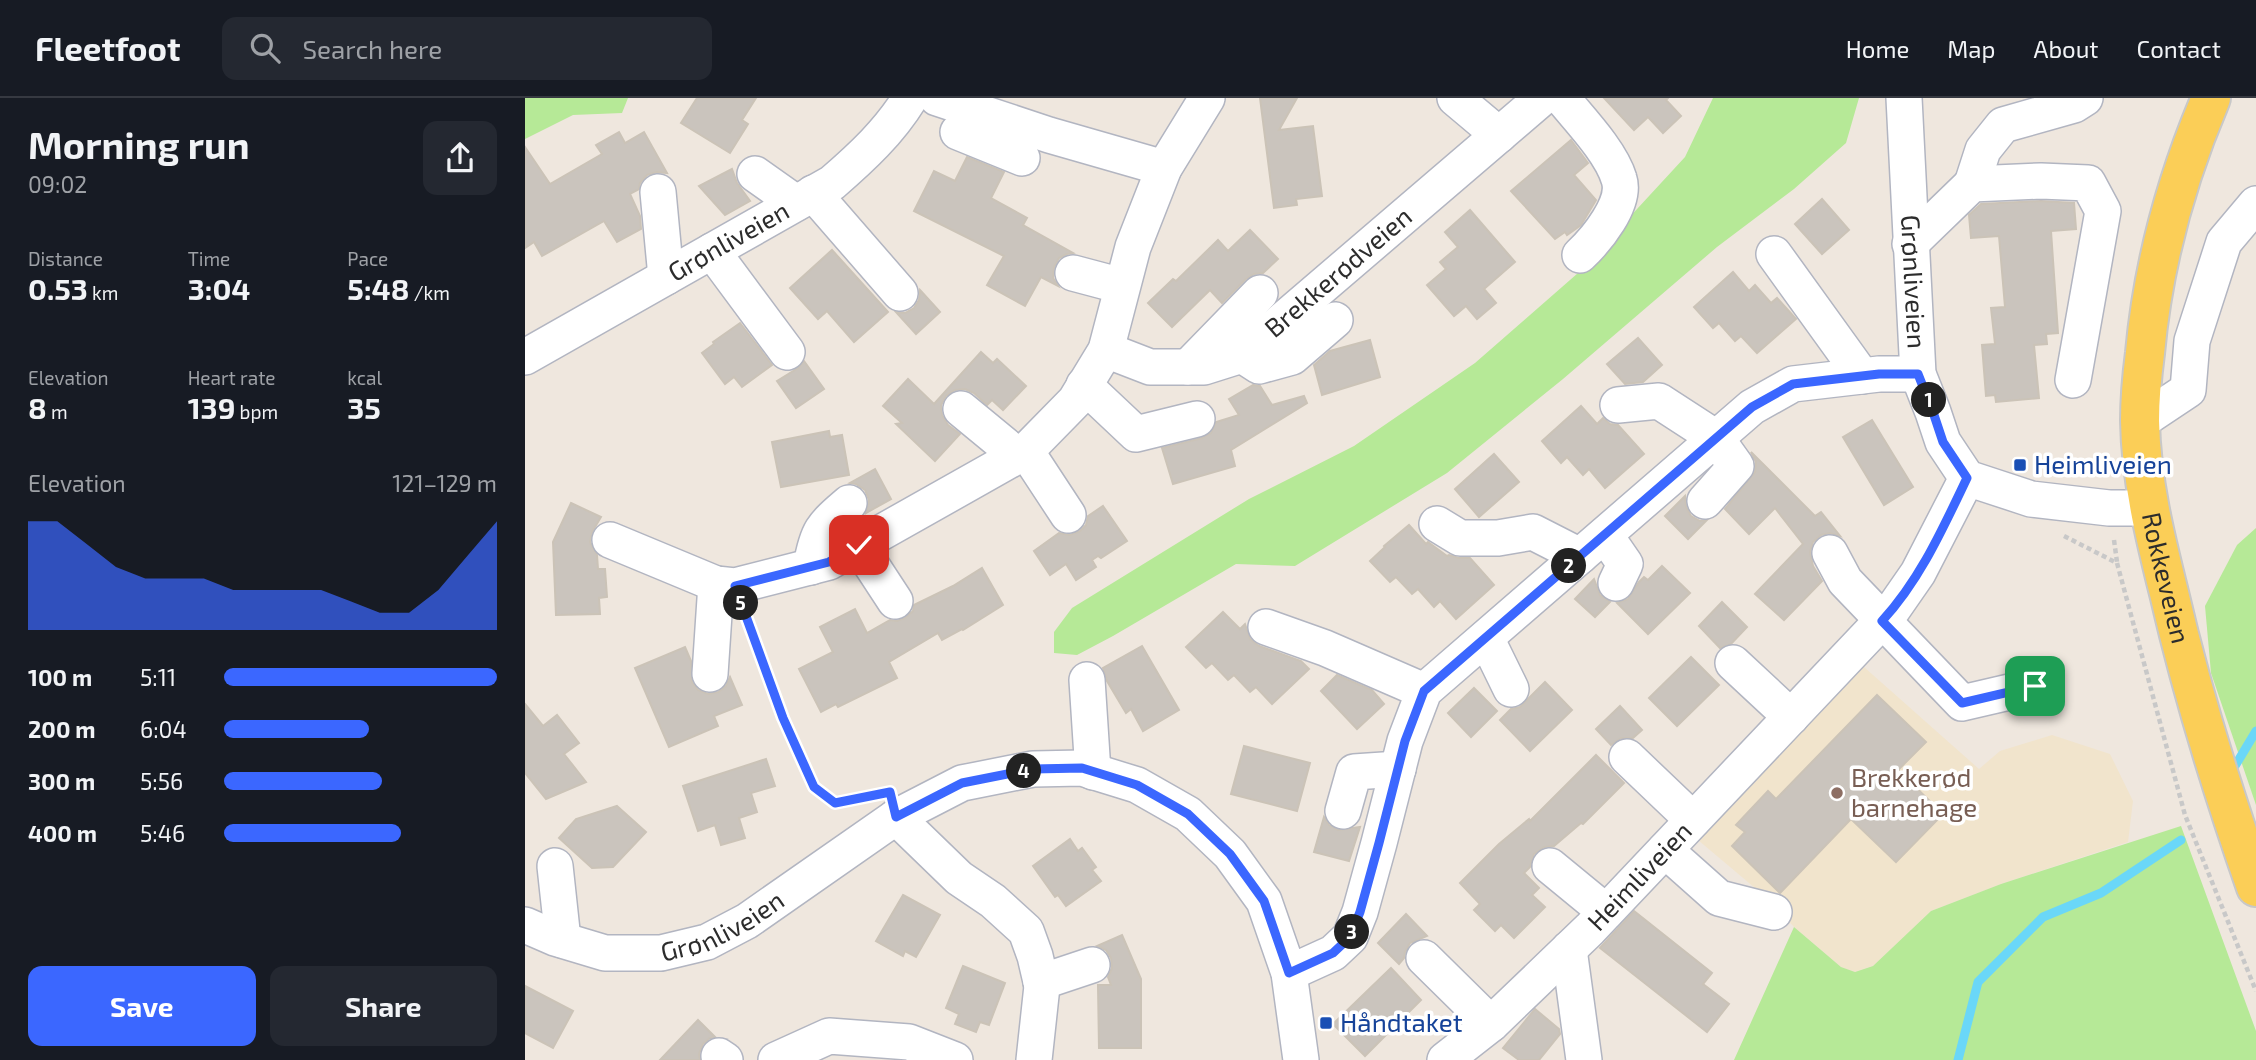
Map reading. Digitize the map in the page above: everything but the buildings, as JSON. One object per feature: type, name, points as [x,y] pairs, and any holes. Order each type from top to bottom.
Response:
[{"type":"main road","name":"Rokkeveien","points":[[2211,98],[2186,162],[2153,281],[2140,422],[2148,508],[2190,684],[2228,809],[2256,887]]},
{"type":"street","name":"Grønliveien","points":[[525,357],[832,183],[871,150],[898,118],[910,98]]},
{"type":"street","points":[[937,98],[959,130],[1022,158]]},
{"type":"street","points":[[610,540],[725,585],[829,562],[1022,454],[1075,401],[1106,350],[1133,247],[1164,168],[1207,98]]},
{"type":"street","points":[[1455,98],[1499,135]]},
{"type":"street","name":"Brekkerødveien","points":[[1106,350],[1150,367],[1204,367],[1242,355],[1440,202],[1499,135],[1541,98]]},
{"type":"street","points":[[1562,98],[1603,149],[1620,181],[1617,201],[1598,237],[1580,255]]},
{"type":"street","name":"Grønliveien","points":[[1904,98],[1918,374],[1943,442],[1967,478]]},
{"type":"street","points":[[1910,244],[1972,184],[1983,150],[2003,125],[2074,105],[2085,98]]},
{"type":"street","points":[[959,130],[1049,135],[1164,168]]},
{"type":"street","points":[[755,174],[805,198],[900,293]]},
{"type":"street","points":[[1972,184],[2041,181],[2088,183],[2103,211],[2073,380]]},
{"type":"street","points":[[658,192],[666,277]]},
{"type":"street","points":[[2140,422],[2187,390],[2192,341],[2224,242],[2256,204]]},
{"type":"street","points":[[712,251],[787,352]]},
{"type":"street","points":[[1774,254],[1862,376]]},
{"type":"street","points":[[1073,274],[1122,286]]},
{"type":"street","points":[[1188,367],[1260,293]]},
{"type":"street","points":[[1242,355],[1259,366],[1292,357],[1335,320]]},
{"type":"street","points":[[1289,973],[1333,953],[1350,937],[1370,878],[1405,741],[1424,691],[1752,407],[1793,384],[1862,376],[1918,374]]},
{"type":"street","points":[[1084,385],[1136,434],[1197,419]]},
{"type":"street","points":[[1618,405],[1660,401],[1716,438],[1736,466],[1705,501]]},
{"type":"street","points":[[961,409],[1022,454],[1068,515]]},
{"type":"street","points":[[1967,478],[2031,499],[2109,508],[2148,508]]},
{"type":"street","name":"Heimliveien","points":[[1453,1057],[1606,912],[1893,609],[1919,573],[1967,478]]},
{"type":"street","points":[[811,567],[815,542],[825,523],[849,503]]},
{"type":"street","points":[[1437,524],[1460,538],[1498,538],[1533,532],[1592,545],[1625,564],[1616,583]]},
{"type":"street","points":[[859,545],[895,601]]},
{"type":"street","points":[[1830,553],[1845,581],[1962,703],[2035,686]]},
{"type":"street","points":[[711,674],[725,585]]},
{"type":"street","points":[[1266,626],[1325,648],[1424,691]]},
{"type":"street","points":[[1486,638],[1511,689]]},
{"type":"street","points":[[1733,663],[1791,717]]},
{"type":"street","points":[[1087,680],[1093,772]]},
{"type":"street","points":[[1627,757],[1693,820]]},
{"type":"street","name":"Grønliveien","points":[[525,925],[605,953],[661,953],[707,942],[747,921],[896,817],[962,783],[1033,769],[1082,768],[1137,785],[1188,814],[1230,854],[1264,901],[1289,973],[1301,1060]]},
{"type":"street","points":[[1343,811],[1354,772],[1398,769]]},
{"type":"street","points":[[896,817],[959,878],[993,901],[1026,931],[1041,982],[1034,1060]]},
{"type":"street","points":[[1665,850],[1719,898],[1774,912]]},
{"type":"street","points":[[555,866],[563,940]]},
{"type":"street","points":[[1550,866],[1606,912]]},
{"type":"street","points":[[1569,949],[1584,1060]]},
{"type":"street","points":[[1424,958],[1490,1024]]},
{"type":"street","points":[[1041,982],[1092,965]]},
{"type":"street","points":[[776,1060],[829,1036],[909,1042],[955,1060]]},
{"type":"path","points":[[2055,532],[2117,563],[2185,815],[2256,991]]},
{"type":"path","points":[[725,585],[814,787],[835,803],[890,792],[896,817]]},
{"type":"shaded area","points":[[1864,667],[1979,769],[2000,751],[2052,735],[2110,754],[2133,801],[2128,842],[2001,884],[1931,911],[1873,966],[1855,972],[1841,967],[1794,927],[1768,899],[1698,840]]},
{"type":"green space","points":[[525,98],[628,98],[622,113],[573,115],[525,139]]},
{"type":"green space","points":[[1713,98],[1859,98],[1846,143],[1794,189],[1717,247],[1563,379],[1447,473],[1295,566],[1236,564],[1077,655],[1054,653],[1054,632],[1072,608],[1249,499],[1354,446],[1475,363],[1578,273],[1685,157]]},
{"type":"green space","points":[[2256,528],[2256,805],[2211,673],[2205,606],[2237,545]]},
{"type":"green space","points":[[2181,826],[2256,1031],[2256,1060],[1734,1060],[1794,927],[1841,967],[1855,972],[1873,966],[1931,911],[2001,884]]},
{"type":"waterway","points":[[2235,766],[2256,731]]},
{"type":"waterway","points":[[1958,1060],[1978,982],[2043,917],[2101,893],[2181,840]]},
{"type":"place","name":"Heimliveien","points":[[2020,465]]},
{"type":"place","name":"Brekkerød barnehage","points":[[1837,793]]},
{"type":"place","name":"Håndtaket","points":[[1326,1023]]},
{"type":"route","points":[[859,545],[829,562],[735,586],[783,718],[814,787],[835,803],[890,792],[896,817],[962,783],[1033,769],[1082,768],[1137,785],[1188,814],[1230,854],[1264,901],[1289,973],[1333,953],[1350,937],[1360,912],[1405,741],[1424,691],[1752,407],[1793,384],[1879,374],[1918,374],[1943,442],[1967,478],[1919,573],[1882,621],[1962,703],[2035,686]]}]
